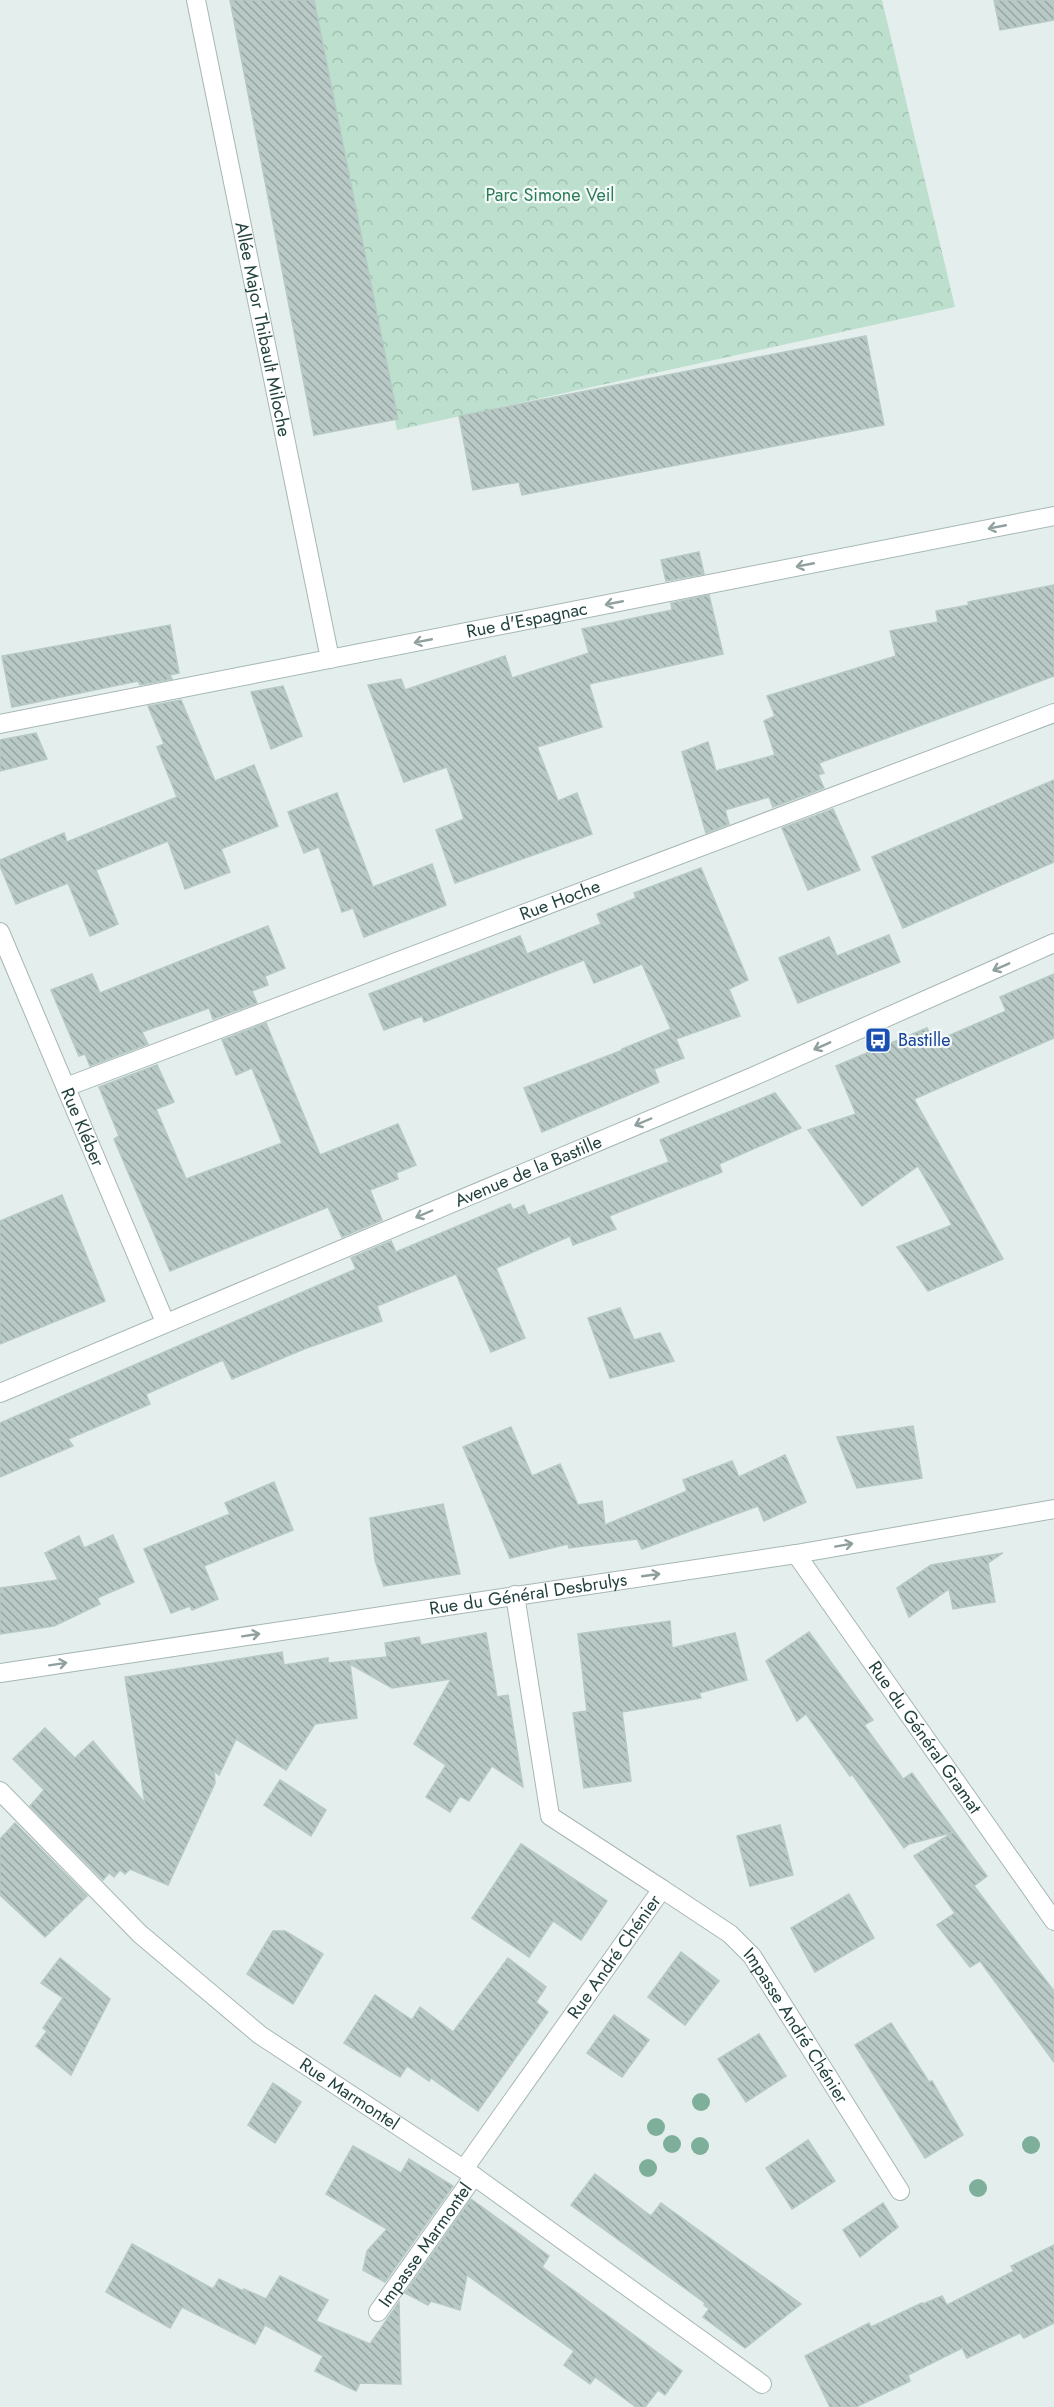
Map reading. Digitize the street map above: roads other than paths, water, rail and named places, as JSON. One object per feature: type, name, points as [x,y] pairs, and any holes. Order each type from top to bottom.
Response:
[{"type":"street","name":"Allée Major Thibault Miloche","points":[[196,0],[330,659]]},
{"type":"street","name":"Rue d'Espagnac","points":[[0,724],[1054,516]]},
{"type":"street","name":"Rue Hoche","points":[[66,1087],[1054,713]]},
{"type":"street","name":"Rue Kléber","points":[[0,932],[165,1322]]},
{"type":"street","name":"Avenue de la Bastille","points":[[0,1392],[752,1077],[1054,943]]},
{"type":"street","name":"Rue du Général Desbrulys","points":[[0,1673],[796,1554],[1054,1509]]},
{"type":"street","name":"Rue du Général Gramat","points":[[796,1554],[1054,1921]]},
{"type":"street","name":"Rue André Chénier","points":[[469,2173],[662,1889],[550,1816],[514,1595]]},
{"type":"street","name":"Rue Marmontel","points":[[0,1791],[140,1934],[260,2035],[469,2173],[762,2384]]},
{"type":"street","name":"Impasse André Chénier","points":[[662,1889],[730,1934],[752,1956],[900,2191]]},
{"type":"street","name":"Impasse Marmontel","points":[[378,2312],[469,2173]]},
{"type":"place","name":"Bastille","points":[[878,1040]]},
{"type":"park label","name":"Parc Simone Veil","points":[[550,195]]}]
